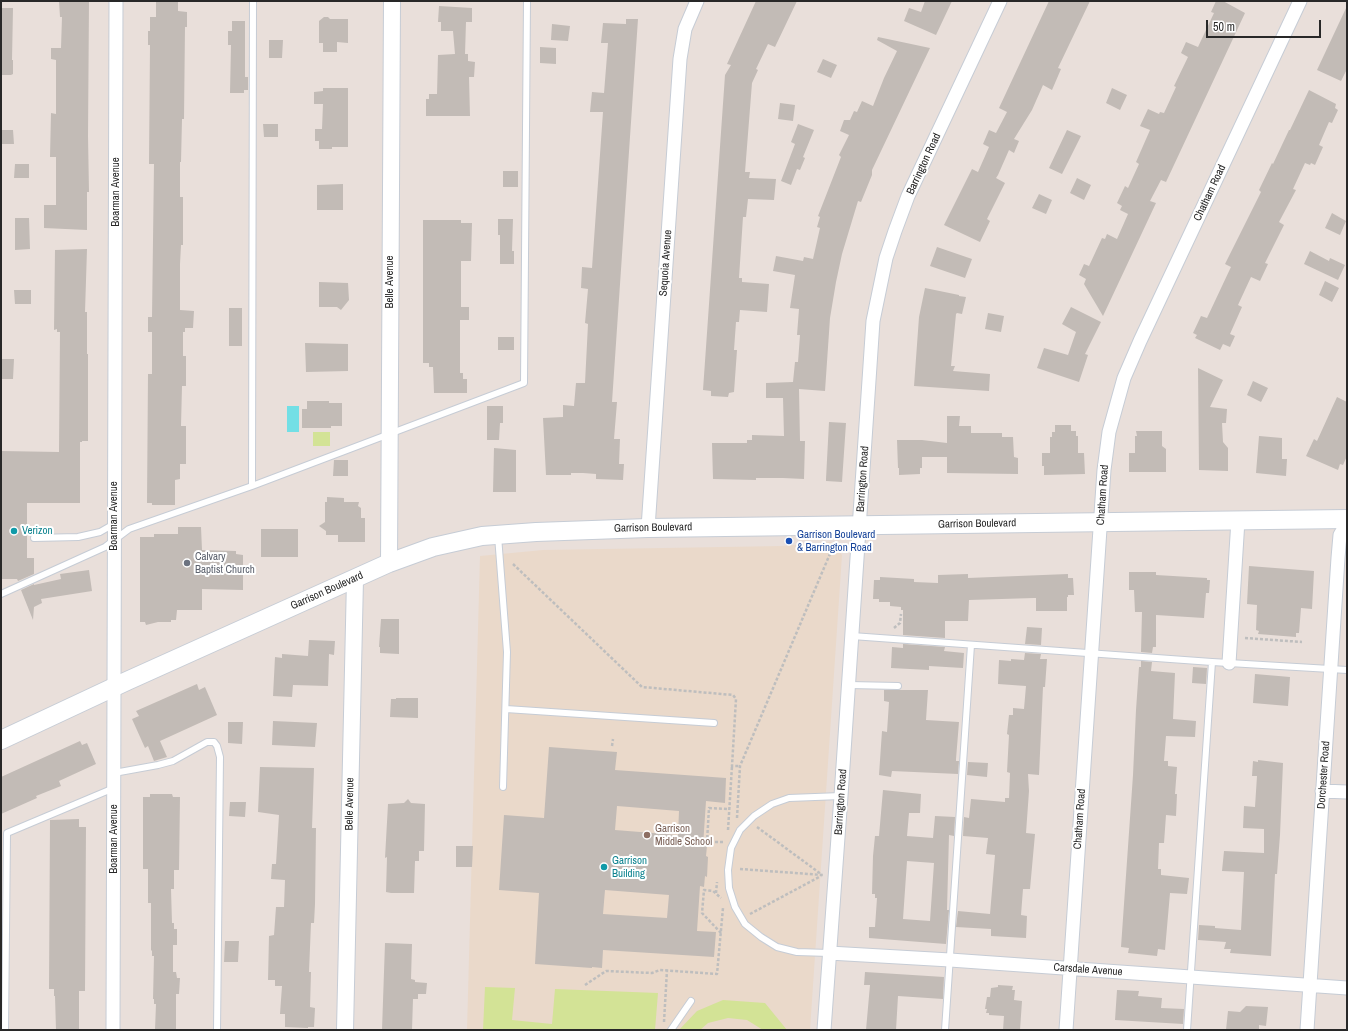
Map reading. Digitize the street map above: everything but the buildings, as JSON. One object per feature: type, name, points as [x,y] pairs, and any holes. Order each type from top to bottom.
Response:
[{"type":"main road","name":"Garrison Boulevard","points":[[1,740],[389,563],[433,547],[463,539],[498,534],[648,528],[1347,519]]},
{"type":"street","name":"Boarman Avenue","points":[[113,1030],[116,1]]},
{"type":"street","name":"Belle Avenue","points":[[389,563],[392,1]]},
{"type":"street","name":"Sequoia Avenue","points":[[648,528],[680,58],[685,29],[697,1]]},
{"type":"street","name":"Barrington Road","points":[[824,1030],[873,321],[886,258],[908,196],[1000,1]]},
{"type":"street","name":"Chatham Road","points":[[1066,1030],[1104,470],[1109,432],[1124,378],[1140,341],[1300,1]]},
{"type":"street","points":[[1229,663],[1238,520]]},
{"type":"street","name":"Dorchester Road","points":[[1307,1030],[1340,535],[1347,523]]},
{"type":"street","name":"Belle Avenue","points":[[345,1030],[355,579]]},
{"type":"street","points":[[1322,791],[1347,792]]},
{"type":"street","name":"Carsdale Avenue","points":[[829,953],[1070,968],[1347,988]]},
{"type":"lane","points":[[252,486],[254,1]]},
{"type":"lane","points":[[1,594],[105,547],[129,529],[252,486],[524,383],[527,1]]},
{"type":"lane","points":[[34,538],[78,537],[100,532],[114,524]]},
{"type":"lane","points":[[498,534],[507,652],[503,787]]},
{"type":"lane","points":[[852,636],[1092,654],[1347,670]]},
{"type":"lane","points":[[945,1030],[971,645]]},
{"type":"lane","points":[[1187,1030],[1212,662]]},
{"type":"lane","points":[[849,685],[898,686]]},
{"type":"lane","points":[[506,709],[714,723]]},
{"type":"lane","points":[[114,773],[158,766],[173,761],[207,742],[214,742],[217,746],[220,757],[218,1030]]},
{"type":"lane","points":[[4,1030],[7,834],[114,788]]},
{"type":"lane","points":[[829,953],[797,952],[777,947],[761,937],[745,924],[735,907],[729,888],[728,870],[731,848],[740,830],[754,816],[772,804],[789,798],[841,796]]},
{"type":"lane","points":[[671,1030],[691,1001]]},
{"type":"path","points":[[736,824],[740,766],[835,542]]},
{"type":"path","points":[[513,564],[642,687],[733,695],[736,698],[728,831]]},
{"type":"path","points":[[888,628],[897,626],[900,623],[901,614]]},
{"type":"path","points":[[1243,638],[1302,642]]},
{"type":"path","points":[[612,739],[612,746]]},
{"type":"path","points":[[732,766],[740,766]]},
{"type":"path","points":[[726,842],[707,842],[709,808],[729,809]]},
{"type":"path","points":[[757,827],[823,875]]},
{"type":"path","points":[[740,869],[823,875]]},
{"type":"path","points":[[748,915],[823,875]]},
{"type":"path","points":[[585,985],[606,971],[652,973],[660,970],[667,970],[717,974],[721,933],[724,901],[713,891],[704,890],[702,913],[721,933]]},
{"type":"path","points":[[664,1022],[667,970]]},
{"type":"shaded area","name":"Garrison Middle School","points":[[831,542],[842,555],[810,1030],[467,1030],[480,556],[543,550],[783,546]]},
{"type":"green space","points":[[313,432],[330,432],[330,446],[313,446]]},
{"type":"green space","points":[[485,987],[515,988],[512,1020],[552,1024],[555,989],[658,993],[655,1030],[483,1030]]},
{"type":"green space","points":[[723,1000],[765,1003],[787,1030],[763,1030],[747,1020],[728,1018],[708,1023],[700,1030],[679,1030],[697,1011]]},
{"type":"water","points":[[287,406],[299,406],[299,432],[287,432]]},
{"type":"place","name":"Verizon","points":[[14,531]]},
{"type":"place","name":"Garrison Boulevard & Barrington Road","points":[[789,541]]},
{"type":"place","name":"Calvary Baptist Church","points":[[187,563]]},
{"type":"place","name":"Garrison Middle School","points":[[647,835]]},
{"type":"place","name":"Garrison Building","points":[[604,867]]}]
